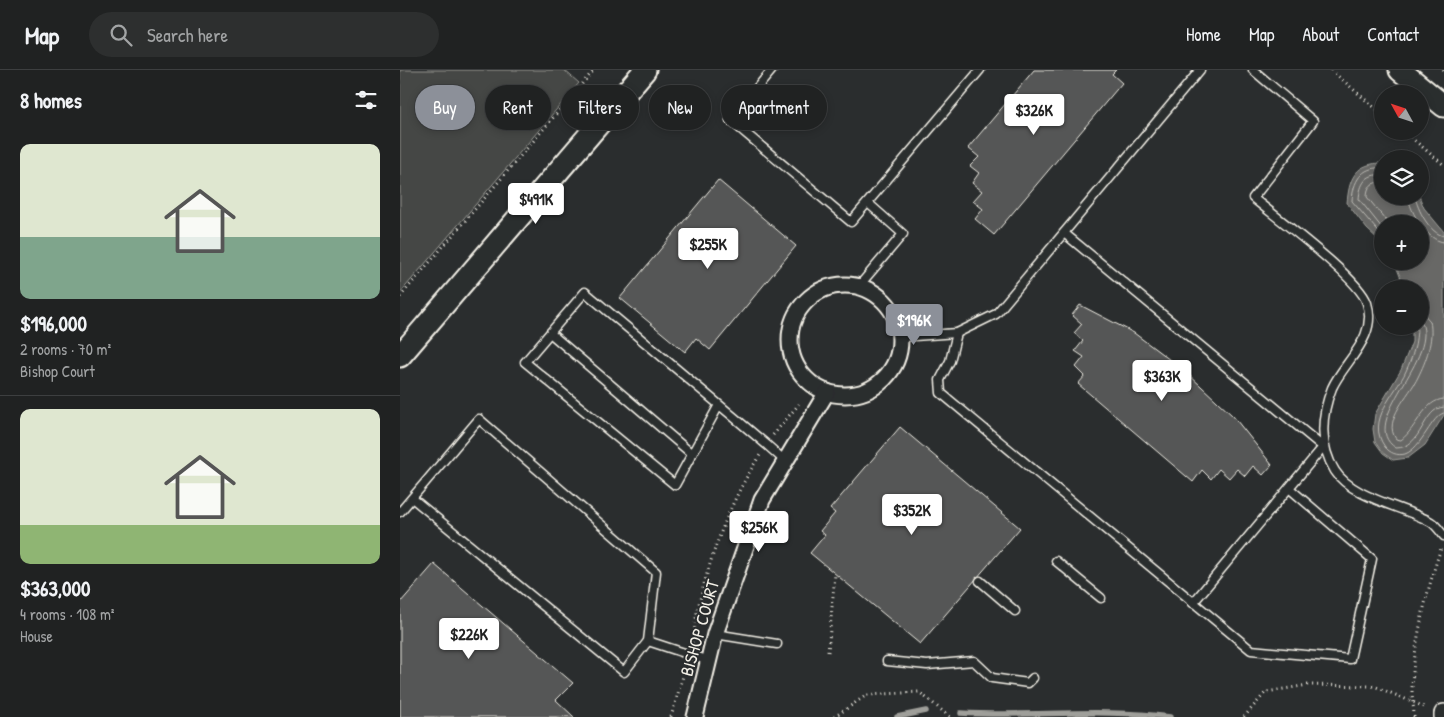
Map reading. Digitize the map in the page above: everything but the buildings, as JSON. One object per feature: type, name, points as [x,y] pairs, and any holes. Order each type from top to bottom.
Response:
[{"type":"main road","points":[[400,356],[644,70]]},
{"type":"main road","points":[[1400,70],[1444,106]]},
{"type":"street","points":[[839,285],[858,287],[874,294],[888,305],[896,320],[900,337],[898,355],[890,371],[878,384],[862,393],[845,395],[827,392],[813,385],[800,372],[792,355],[790,336],[795,318],[806,302],[821,290],[839,285]]},
{"type":"street","name":"BISHOP COURT","points":[[696,717],[715,634],[762,500],[827,392]]},
{"type":"lane","points":[[772,70],[730,120],[851,222],[980,70]]},
{"type":"lane","points":[[900,337],[956,333],[996,314],[1200,70]]},
{"type":"lane","points":[[1193,602],[1323,447],[1325,413],[1333,387],[1360,348],[1367,325],[1367,303],[1354,282],[1253,198],[1313,121],[1253,70]]},
{"type":"lane","points":[[858,287],[903,234],[868,203]]},
{"type":"lane","points":[[1064,233],[1323,447],[1336,474],[1361,493],[1433,523],[1444,539]]},
{"type":"lane","points":[[720,406],[675,485],[525,362],[585,292],[720,406],[786,462]]},
{"type":"lane","points":[[550,333],[692,454]]},
{"type":"lane","points":[[956,333],[950,361],[940,380],[941,393],[1251,650],[1350,659],[1372,559],[1288,488]]},
{"type":"lane","points":[[400,512],[479,419],[656,572],[648,641],[624,672],[412,498]]},
{"type":"lane","points":[[1433,523],[1444,521]]},
{"type":"lane","points":[[1056,561],[1101,598]]},
{"type":"lane","points":[[980,581],[1015,612]]},
{"type":"lane","points":[[715,634],[777,644]]},
{"type":"lane","points":[[648,641],[708,661]]},
{"type":"lane","points":[[888,661],[926,665],[974,661],[992,678],[1028,683],[1033,678]]},
{"type":"path","points":[[400,297],[594,70]]},
{"type":"path","points":[[1331,70],[1374,107]]},
{"type":"path","points":[[1414,140],[1444,166]]},
{"type":"path","points":[[1414,717],[1413,681],[1425,606],[1444,539]]},
{"type":"path","points":[[828,652],[835,574]]},
{"type":"path","points":[[1244,717],[1266,692],[1308,685],[1374,686],[1444,715]]},
{"type":"path","points":[[834,717],[867,695],[919,692],[950,717]]},
{"type":"shaded area","points":[[400,70],[564,70],[579,83],[577,85],[561,85],[561,104],[551,116],[551,85],[485,85],[485,130],[539,130],[400,293]]},
{"type":"water","points":[[1374,164],[1374,205],[1423,205],[1444,232],[1444,415],[1425,445],[1408,458],[1393,460],[1383,453],[1375,442],[1373,429],[1375,414],[1401,370],[1412,342],[1412,335],[1429,335],[1429,280],[1401,280],[1398,270],[1429,270],[1429,215],[1374,215],[1374,236],[1347,203],[1349,187],[1354,175],[1358,170]]},
{"type":"waterway","points":[[897,717],[926,711]]},
{"type":"waterway","points":[[961,713],[1118,713],[1170,717]]}]
